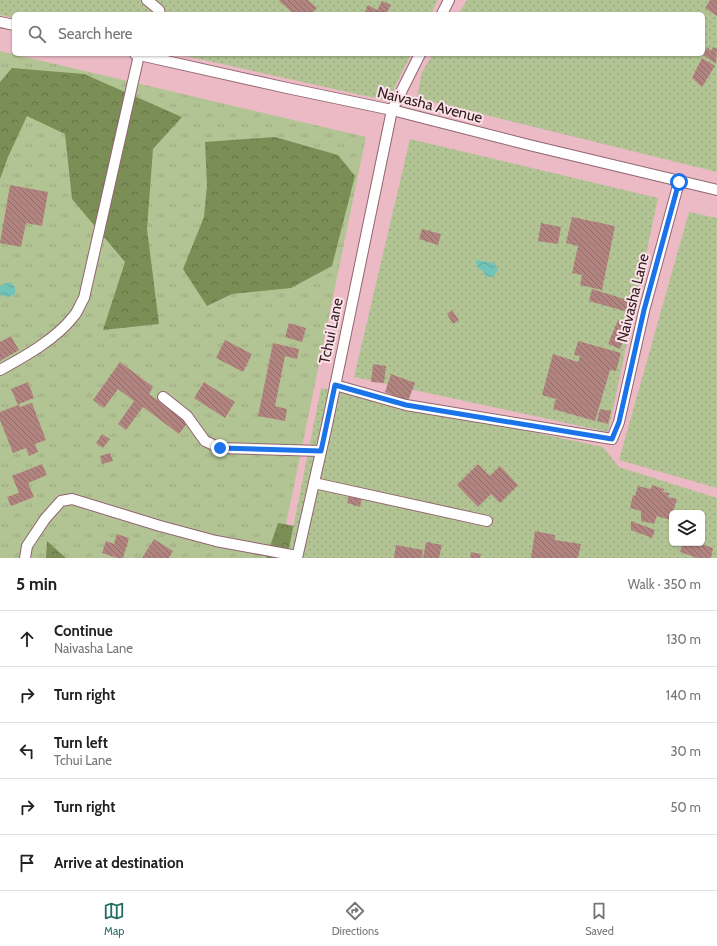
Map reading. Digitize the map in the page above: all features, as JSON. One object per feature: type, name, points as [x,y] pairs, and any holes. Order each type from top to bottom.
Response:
[{"type":"street","points":[[148,0],[160,12]]},
{"type":"street","points":[[443,12],[449,0]]},
{"type":"street","points":[[0,22],[12,25]]},
{"type":"street","points":[[0,370],[45,343],[74,317],[84,298],[137,56]]},
{"type":"street","name":"Naivasha Avenue","points":[[151,56],[392,110],[679,182],[717,190]]},
{"type":"street","name":"Tchui Lane","points":[[297,557],[321,451],[392,110],[419,56]]},
{"type":"street","name":"Naivasha Lane","points":[[335,385],[406,405],[612,439],[619,422],[644,310],[679,182]]},
{"type":"street","points":[[163,397],[187,416],[205,441],[220,448],[321,451]]},
{"type":"street","points":[[314,483],[487,521]]},
{"type":"street","points":[[26,558],[27,546],[45,519],[61,501],[72,498],[160,526],[216,540],[297,557]]},
{"type":"green space","points":[[0,0],[438,0],[432,12],[12,12],[12,18],[0,15]]},
{"type":"green space","points":[[467,0],[717,0],[717,172],[417,98],[422,72],[432,56],[705,56],[705,12],[459,12]]},
{"type":"green space","points":[[0,51],[12,54],[12,56],[21,56],[366,137],[279,558],[0,558]]},
{"type":"green space","points":[[186,56],[410,56],[388,101]]},
{"type":"green space","points":[[12,68],[84,74],[182,117],[153,149],[147,229],[159,324],[103,330],[125,262],[72,199],[65,134],[27,116],[8,157],[0,179],[0,82]]},
{"type":"green space","points":[[275,137],[338,155],[355,176],[332,266],[291,288],[232,294],[207,306],[183,269],[204,217],[207,185],[205,142]]},
{"type":"green space","points":[[410,139],[658,198],[608,432],[354,377]]},
{"type":"green space","points":[[689,212],[717,218],[717,488],[619,460]]},
{"type":"green space","points":[[321,388],[603,447],[619,467],[717,498],[717,558],[287,558]]},
{"type":"green space","points":[[278,523],[345,535],[348,558],[266,558]]},
{"type":"green space","points":[[47,541],[66,558],[46,558]]},
{"type":"water","points":[[476,260],[494,263],[498,269],[494,276],[485,276],[484,272],[477,266]]},
{"type":"water","points":[[10,282],[15,288],[14,295],[8,297],[0,295],[0,286]]},
{"type":"building","points":[[308,0],[317,8],[313,12],[292,12],[279,1]]},
{"type":"building","points":[[710,0],[717,0],[717,16],[705,8]]},
{"type":"building","points":[[382,1],[391,5],[387,12],[365,12],[368,5],[377,10]]},
{"type":"building","points":[[707,47],[711,51],[713,47],[717,49],[716,64],[704,56]]},
{"type":"building","points":[[702,58],[715,66],[702,87],[692,78]]},
{"type":"building","points":[[10,185],[48,192],[42,226],[26,223],[21,247],[0,243]]},
{"type":"building","points":[[572,217],[615,226],[602,290],[580,285],[582,275],[572,273],[578,246],[566,243]]},
{"type":"building","points":[[541,223],[561,227],[558,244],[538,241]]},
{"type":"building","points":[[422,229],[441,234],[438,245],[419,239]]},
{"type":"building","points":[[592,289],[631,301],[628,312],[589,301]]},
{"type":"building","points":[[452,310],[459,320],[453,324],[447,314]]},
{"type":"building","points":[[618,320],[630,325],[620,349],[608,344]]},
{"type":"building","points":[[289,323],[306,328],[302,342],[285,337]]},
{"type":"building","points":[[11,336],[19,350],[0,361],[0,342]]},
{"type":"building","points":[[225,340],[252,354],[243,372],[216,358]]},
{"type":"building","points":[[578,341],[621,353],[616,371],[610,370],[595,421],[553,409],[556,399],[542,395],[553,354],[578,362],[580,356],[574,355]]},
{"type":"building","points":[[273,343],[299,349],[297,359],[285,356],[275,406],[287,409],[285,421],[258,416]]},
{"type":"building","points":[[120,362],[153,387],[149,394],[188,422],[179,434],[143,407],[126,430],[118,424],[134,401],[118,389],[104,408],[93,400]]},
{"type":"building","points":[[373,364],[386,366],[384,383],[371,382]]},
{"type":"building","points":[[391,374],[415,383],[408,401],[385,392]]},
{"type":"building","points":[[28,382],[34,398],[19,404],[20,407],[32,403],[46,440],[35,444],[38,452],[29,456],[26,448],[13,453],[0,420],[0,412],[18,405],[11,389]]},
{"type":"building","points":[[204,382],[235,402],[225,418],[194,398]]},
{"type":"building","points":[[600,409],[611,411],[608,424],[597,421]]},
{"type":"building","points":[[102,434],[110,439],[103,448],[96,443]]},
{"type":"building","points":[[110,453],[113,461],[102,464],[100,456]]},
{"type":"building","points":[[42,464],[47,475],[28,483],[34,497],[11,506],[7,497],[19,493],[12,476]]},
{"type":"building","points":[[478,464],[490,476],[500,466],[518,485],[500,503],[491,494],[478,507],[457,485]]},
{"type":"building","points":[[652,485],[664,489],[663,492],[669,493],[668,497],[677,499],[674,510],[669,510],[669,519],[657,516],[654,524],[641,521],[641,511],[630,508],[633,495],[635,496],[638,486],[651,489]]},
{"type":"building","points":[[349,495],[362,498],[360,507],[347,503]]},
{"type":"building","points":[[631,521],[655,530],[652,538],[631,530]]},
{"type":"building","points":[[535,531],[555,535],[555,540],[581,544],[578,558],[531,558]]},
{"type":"building","points":[[117,534],[129,538],[123,558],[117,558],[102,553],[106,541],[114,544]]},
{"type":"building","points":[[154,539],[173,551],[169,558],[142,558]]},
{"type":"building","points":[[426,542],[442,545],[439,558],[423,558]]},
{"type":"building","points":[[396,545],[423,550],[422,558],[394,558]]},
{"type":"building","points":[[705,545],[713,548],[711,558],[697,558],[680,552],[682,546]]},
{"type":"building","points":[[471,552],[481,554],[480,558],[470,558]]},
{"type":"route","points":[[220,448],[321,451],[335,385],[406,405],[612,439],[619,422],[644,310],[679,182]]}]
